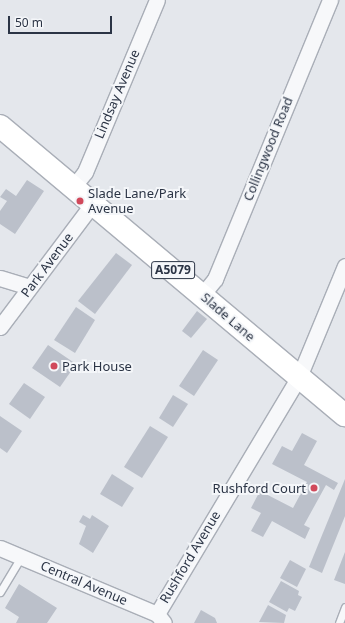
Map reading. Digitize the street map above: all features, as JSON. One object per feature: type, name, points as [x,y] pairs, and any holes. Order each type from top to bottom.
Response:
[{"type":"main road","name":"Slade Lane","points":[[0,126],[94,202],[345,415]]},
{"type":"street","name":"Lindsay Avenue","points":[[74,186],[84,172],[157,0]]},
{"type":"street","name":"Collingwood Road","points":[[202,295],[215,279],[330,0]]},
{"type":"street","name":"Park Avenue","points":[[0,327],[94,202]]},
{"type":"street","name":"Rushford Avenue","points":[[160,618],[299,377],[345,266]]},
{"type":"street","points":[[0,278],[29,287]]},
{"type":"street","name":"Central Avenue","points":[[0,548],[160,618]]},
{"type":"lane","points":[[0,592],[21,557]]},
{"type":"lane","points":[[339,623],[345,607]]},
{"type":"building","points":[[27,180],[44,191],[15,234],[0,224],[0,211],[7,201],[0,197],[6,189],[16,196]]},
{"type":"building","points":[[116,253],[132,265],[95,314],[78,301]]},
{"type":"building","points":[[76,307],[95,320],[75,353],[54,340]]},
{"type":"building","points":[[197,311],[207,319],[191,338],[182,331]]},
{"type":"building","name":"Park House","points":[[48,345],[76,364],[60,387],[32,368]]},
{"type":"building","points":[[203,350],[218,360],[194,396],[179,386]]},
{"type":"building","points":[[24,383],[45,397],[30,419],[9,404]]},
{"type":"building","points":[[173,395],[188,404],[173,427],[159,418]]},
{"type":"building","points":[[0,416],[22,431],[7,453],[0,448]]},
{"type":"building","points":[[150,426],[168,437],[142,478],[124,467]]},
{"type":"building","name":"Rushford Court","points":[[302,433],[317,441],[304,465],[338,483],[334,490],[326,485],[304,525],[310,528],[305,539],[272,521],[263,537],[251,531],[261,513],[251,508],[260,491],[293,508],[307,482],[272,464],[282,446],[292,451]]},
{"type":"building","points":[[112,474],[134,488],[122,507],[100,494]]},
{"type":"building","points":[[345,479],[345,516],[322,573],[309,567]]},
{"type":"building","points":[[83,515],[90,519],[92,515],[109,526],[93,553],[79,544],[86,526],[79,522]]},
{"type":"building","points":[[345,552],[345,584],[334,580]]},
{"type":"building","points":[[290,560],[306,569],[297,587],[280,578]]},
{"type":"building","points":[[281,581],[299,591],[298,595],[302,597],[295,611],[289,608],[287,612],[269,602]]},
{"type":"building","points":[[19,584],[57,608],[47,623],[16,623],[19,617],[5,608]]},
{"type":"building","points":[[268,605],[286,615],[284,623],[259,622]]},
{"type":"building","points":[[201,610],[215,618],[217,623],[194,623]]},
{"type":"place","name":"Slade Lane/Park Avenue","points":[[80,201]]},
{"type":"place","name":"Park House","points":[[54,366]]},
{"type":"place","name":"Rushford Court","points":[[314,488]]}]
